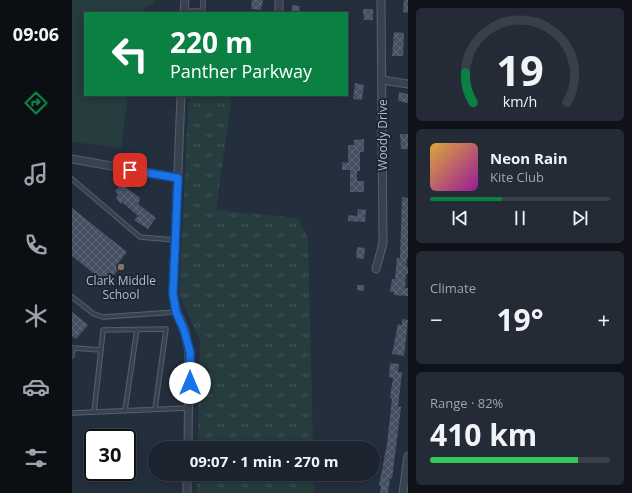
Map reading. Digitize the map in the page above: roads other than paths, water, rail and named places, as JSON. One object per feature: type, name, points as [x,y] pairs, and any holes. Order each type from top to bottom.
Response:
[{"type":"street","points":[[184,12],[185,0]]},
{"type":"street","points":[[279,0],[279,12]]},
{"type":"street","name":"Woody Drive","points":[[376,269],[383,243],[381,0]]},
{"type":"street","points":[[382,80],[408,84]]},
{"type":"street","points":[[181,96],[173,294],[176,312],[184,330],[190,352],[188,441]]},
{"type":"street","points":[[72,159],[178,178]]},
{"type":"street","points":[[403,493],[408,456]]},
{"type":"street","points":[[187,481],[187,493]]},
{"type":"lane","points":[[184,12],[201,11],[203,8],[203,0]]},
{"type":"lane","points":[[72,180],[140,237],[176,240]]},
{"type":"lane","points":[[72,297],[94,314],[102,317],[176,312]]},
{"type":"lane","points":[[125,410],[136,329]]},
{"type":"lane","points":[[94,412],[104,330],[166,329],[155,409]]},
{"type":"lane","points":[[72,356],[73,348],[101,350]]},
{"type":"lane","points":[[72,413],[189,408]]},
{"type":"place","name":"Clark Middle School","points":[[121,267]]}]
